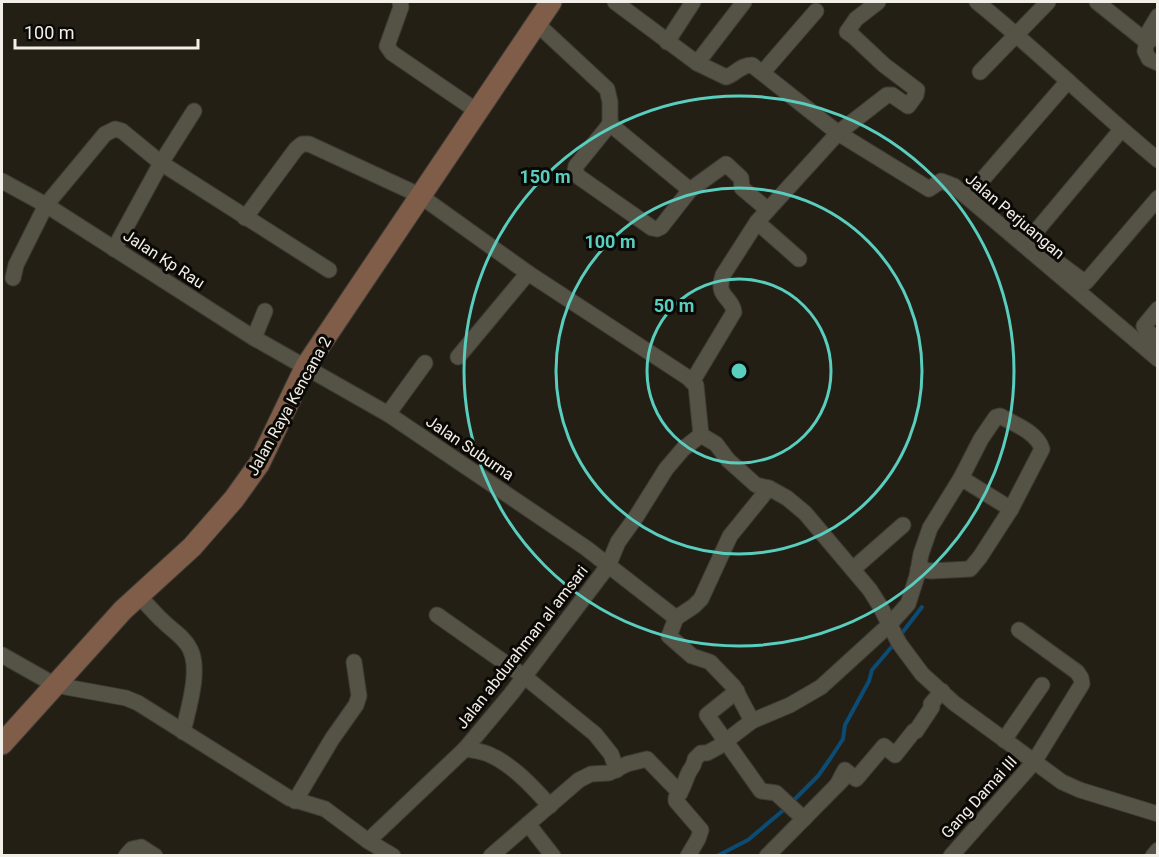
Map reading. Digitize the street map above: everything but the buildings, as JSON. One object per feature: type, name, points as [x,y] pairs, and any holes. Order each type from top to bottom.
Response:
[{"type":"street","points":[[400,2],[401,7],[387,46],[392,53],[477,111]]},
{"type":"street","name":"Jalan Raya Kencana 2","points":[[2,744],[138,595],[192,547],[234,499],[259,464],[306,366],[535,22],[551,2]]},
{"type":"street","points":[[615,2],[697,63],[726,77],[731,76],[741,66],[752,65],[838,133]]},
{"type":"street","points":[[667,42],[693,2]]},
{"type":"street","points":[[697,63],[744,2]]},
{"type":"street","points":[[692,382],[734,312],[732,305],[721,293],[720,283],[723,275],[762,216],[838,133],[887,95],[892,95],[908,106],[916,95],[916,90],[847,32],[856,19],[878,2]]},
{"type":"street","points":[[977,2],[1018,34],[1121,130],[1158,160]]},
{"type":"street","points":[[980,72],[1048,2]]},
{"type":"street","points":[[1097,2],[1152,39]]},
{"type":"street","points":[[763,72],[816,11]]},
{"type":"street","points":[[1152,39],[1149,31],[1158,16]]},
{"type":"street","points":[[535,22],[607,89],[610,102],[610,124],[576,166],[575,171],[579,177],[652,228],[657,229],[690,190],[726,164],[741,178],[742,188],[762,216],[799,259]]},
{"type":"street","points":[[1152,39],[1145,51],[1152,62],[1158,63]]},
{"type":"street","points":[[969,195],[1068,81]]},
{"type":"street","points":[[114,249],[161,164],[194,111]]},
{"type":"street","points":[[610,124],[690,190]]},
{"type":"street","points":[[13,278],[16,266],[46,205],[105,134],[115,129],[122,131],[161,164],[329,270]]},
{"type":"street","points":[[1121,130],[1032,236],[1032,243],[1086,282],[1158,198]]},
{"type":"street","name":"Jalan Perjuangan","points":[[838,133],[929,189],[941,181],[954,186],[1158,359]]},
{"type":"street","points":[[245,218],[302,144],[309,144],[419,195],[528,273],[687,376],[696,385],[701,435],[716,444],[742,474],[756,485],[769,488],[787,498],[805,513],[853,569],[880,606],[894,635],[922,674],[942,691],[1062,782],[1080,790],[1158,814]]},
{"type":"street","name":"Jalan Kp Rau","points":[[2,181],[46,205],[254,338],[306,366]]},
{"type":"street","points":[[458,357],[528,273]]},
{"type":"street","points":[[1158,309],[1144,326],[1158,340]]},
{"type":"street","points":[[254,338],[266,311]]},
{"type":"street","points":[[388,414],[425,363]]},
{"type":"street","name":"Jalan Suburna","points":[[306,366],[388,414],[586,548],[676,618]]},
{"type":"street","points":[[688,855],[701,830],[676,801],[676,798],[685,788],[695,759],[752,721],[790,705],[821,687],[894,635],[908,604],[921,554],[930,528],[996,417],[1000,416],[1040,442],[1042,449],[1011,509],[972,568],[931,571],[918,569]]},
{"type":"street","name":"Jalan abdurahman al amsari","points":[[368,841],[465,749],[525,677],[608,566],[618,542],[666,469],[683,449],[701,435]]},
{"type":"street","points":[[961,478],[1011,509]]},
{"type":"street","points":[[752,721],[737,691],[710,662],[692,656],[669,636],[676,618],[701,599],[730,536],[769,488]]},
{"type":"street","points":[[853,569],[903,525]]},
{"type":"street","points":[[138,595],[182,637],[191,650],[194,665],[193,684],[183,732]]},
{"type":"street","points":[[437,615],[525,677],[596,734],[611,754],[617,770]]},
{"type":"street","name":"Gang Damai III","points":[[951,855],[1034,762],[1082,684],[1077,672],[1019,630]]},
{"type":"street","points":[[2,655],[55,685],[126,698],[138,703],[295,801],[325,809],[368,841],[393,855]]},
{"type":"street","points":[[295,801],[332,739],[357,705],[359,688],[354,662]]},
{"type":"street","points":[[1004,740],[1042,685]]},
{"type":"street","points":[[737,691],[707,715],[761,791],[776,793],[795,811]]},
{"type":"street","points":[[767,855],[795,811],[842,781],[845,770],[856,779],[884,746],[895,755],[924,722],[932,707],[931,704],[942,691]]},
{"type":"street","points":[[465,749],[488,753],[503,762],[530,784],[550,806]]},
{"type":"street","points":[[491,855],[579,780],[591,774],[609,773],[627,764],[646,759],[680,793]]},
{"type":"street","points":[[528,824],[553,855]]},
{"type":"street","points":[[126,855],[132,849],[141,847],[155,855]]},
{"type":"street","points":[[1153,855],[1158,850]]},
{"type":"waterway","points":[[899,637],[922,607]]},
{"type":"waterway","points":[[791,803],[818,776],[830,759],[843,739],[845,725],[869,681],[872,670],[895,643]]},
{"type":"waterway","points":[[717,856],[748,840],[786,808]]}]
